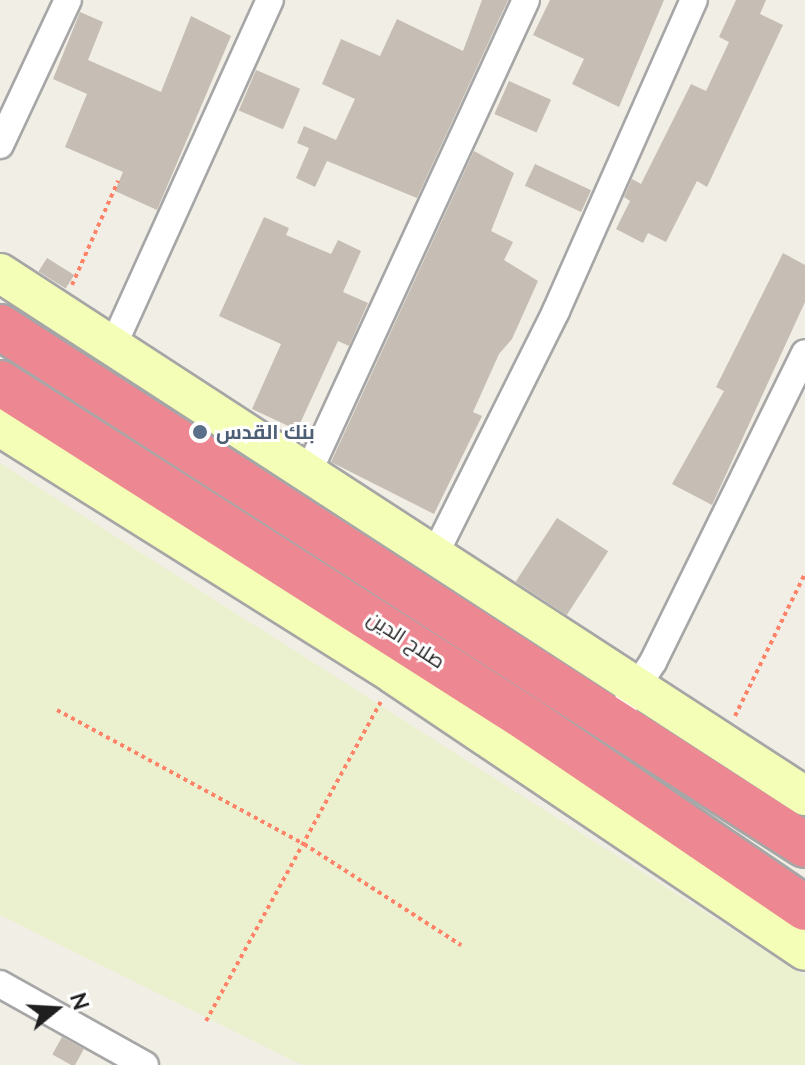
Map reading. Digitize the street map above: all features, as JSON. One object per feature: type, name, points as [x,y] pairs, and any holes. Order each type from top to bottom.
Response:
[{"type":"highway","points":[[0,327],[625,704],[805,845]]},
{"type":"highway","name":"صلاح الدين","points":[[0,383],[343,599],[805,908]]},
{"type":"main road","points":[[0,273],[306,477],[434,556],[625,704],[721,743],[805,796]]},
{"type":"main road","points":[[0,427],[393,674],[805,951]]},
{"type":"street","points":[[0,145],[68,0]]},
{"type":"street","points":[[112,348],[270,0]]},
{"type":"street","points":[[306,477],[526,0]]},
{"type":"street","points":[[434,556],[556,311],[694,0]]},
{"type":"street","points":[[625,704],[805,353]]},
{"type":"street","points":[[0,984],[145,1065]]},
{"type":"path","points":[[60,313],[118,181]]},
{"type":"path","points":[[721,743],[805,574]]},
{"type":"path","points":[[206,1021],[393,674]]},
{"type":"path","points":[[57,710],[304,844],[461,945]]},
{"type":"green space","points":[[0,463],[805,976],[805,1065],[302,1065],[0,915]]},
{"type":"building","points":[[482,0],[508,0],[417,198],[327,161],[315,187],[296,178],[309,148],[297,143],[304,126],[336,140],[355,99],[322,84],[341,39],[380,56],[397,19],[463,51]]},
{"type":"building","points":[[550,0],[664,0],[619,107],[572,84],[584,59],[533,35]]},
{"type":"building","points":[[736,0],[766,0],[760,14],[783,25],[707,187],[697,181],[666,242],[648,233],[643,243],[616,229],[630,201],[624,197],[632,179],[641,184],[691,84],[706,91],[729,42],[719,37]]},
{"type":"building","points":[[80,12],[103,22],[88,60],[161,92],[191,16],[231,36],[157,210],[115,191],[123,172],[65,147],[87,94],[53,79]]},
{"type":"building","points":[[256,70],[300,89],[283,129],[239,111]]},
{"type":"building","points":[[509,81],[551,100],[536,133],[494,114]]},
{"type":"building","points":[[474,151],[514,173],[491,231],[513,242],[504,260],[538,281],[512,339],[499,354],[473,412],[482,416],[434,514],[331,462]]},
{"type":"building","points":[[535,164],[591,190],[581,212],[525,186]]},
{"type":"building","points":[[264,217],[289,228],[286,235],[331,254],[338,240],[361,251],[343,292],[368,303],[349,346],[338,341],[297,430],[252,409],[281,344],[219,316]]},
{"type":"building","points":[[783,253],[805,265],[805,302],[712,505],[672,484],[724,391],[716,387]]},
{"type":"building","points":[[47,258],[74,275],[66,289],[39,272]]},
{"type":"building","points":[[557,518],[608,551],[567,615],[516,582]]},
{"type":"building","points":[[62,1037],[84,1049],[75,1065],[52,1054]]},
{"type":"place","name":"بنك القدس","points":[[200,432]]}]
